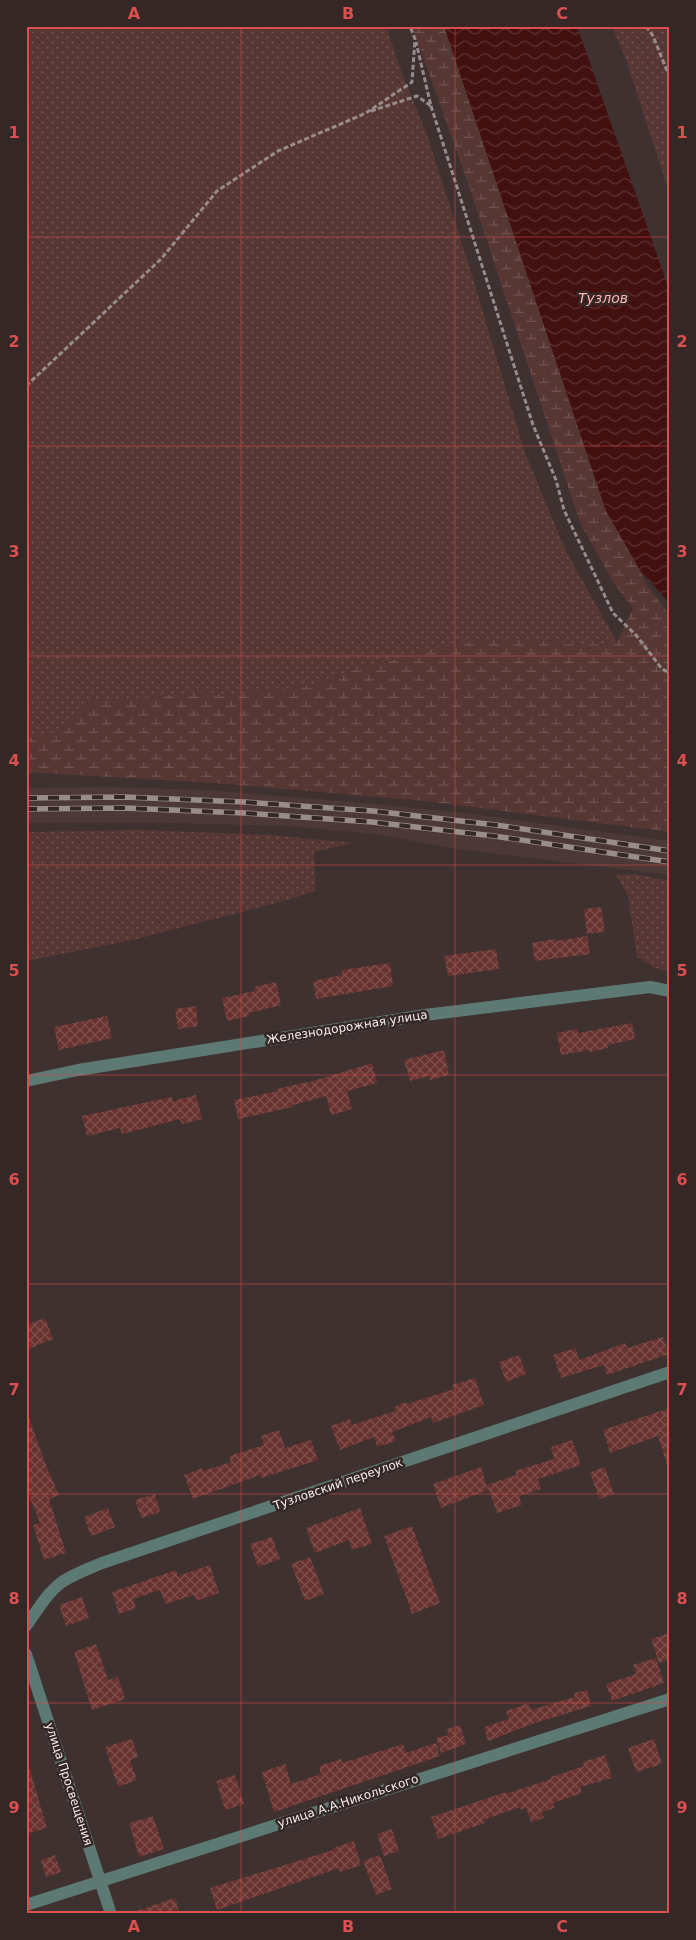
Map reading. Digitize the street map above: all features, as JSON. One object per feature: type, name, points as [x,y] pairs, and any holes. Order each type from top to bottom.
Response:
[{"type":"street","name":"Железнодорожная улица","points":[[26,1081],[78,1070],[426,1015],[650,987],[670,991]]},
{"type":"street","name":"Тузловский переулок","points":[[26,1626],[47,1597],[61,1583],[79,1572],[670,1372]]},
{"type":"street","name":"улица Просвещения","points":[[26,1654],[111,1914]]},
{"type":"street","name":"улица А.А.Никольского","points":[[26,1904],[670,1699]]},
{"type":"path","points":[[410,26],[415,39],[431,106],[533,425],[556,480],[564,510],[613,613],[636,635],[662,668],[670,673]]},
{"type":"path","points":[[646,26],[653,36],[670,78]]},
{"type":"path","points":[[366,113],[412,82],[415,39]]},
{"type":"path","points":[[26,386],[161,259],[217,191],[278,151],[366,113],[417,96],[431,106]]},
{"type":"shaded area","points":[[109,787],[206,790],[364,803],[456,812],[670,841],[670,875],[457,849],[375,834],[287,826],[131,822],[26,823],[26,788]]},
{"type":"green space","points":[[26,26],[386,26],[401,71],[426,132],[468,262],[525,453],[565,549],[617,642],[584,645],[540,640],[352,670],[314,684],[276,690],[225,695],[199,692],[113,701],[93,700],[72,722],[55,733],[36,738],[26,737]]},
{"type":"green space","points":[[412,26],[444,26],[606,511],[646,584],[670,616],[670,832],[424,801],[215,783],[26,772],[26,737],[46,736],[64,728],[80,715],[93,700],[113,701],[199,692],[225,695],[276,690],[314,684],[352,670],[456,643],[490,640],[540,640],[584,645],[617,642],[633,608],[615,585],[580,523],[469,186]]},
{"type":"green space","points":[[612,26],[670,26],[670,195],[626,60]]},
{"type":"green space","points":[[142,830],[270,835],[354,843],[314,852],[316,891],[133,940],[26,961],[26,832]]},
{"type":"green space","points":[[616,875],[639,875],[670,881],[670,972],[653,967],[637,957],[628,896]]},
{"type":"water","name":"Тузлов","points":[[444,26],[577,26],[670,292],[670,604],[640,570],[606,511]]},
{"type":"building","points":[[601,907],[605,932],[587,934],[584,909]]},
{"type":"building","points":[[587,936],[590,954],[535,961],[532,943]]},
{"type":"building","points":[[496,949],[499,969],[448,976],[444,956]]},
{"type":"building","points":[[390,963],[393,986],[316,999],[313,981],[342,975],[342,970]]},
{"type":"building","points":[[276,982],[281,1005],[227,1021],[222,998],[255,991],[254,987]]},
{"type":"building","points":[[196,1006],[198,1026],[178,1029],[175,1009]]},
{"type":"building","points":[[107,1016],[112,1038],[59,1050],[54,1027]]},
{"type":"building","points":[[632,1023],[635,1039],[607,1045],[608,1048],[590,1052],[589,1050],[561,1055],[557,1033],[577,1029],[578,1033]]},
{"type":"building","points":[[444,1050],[449,1075],[430,1080],[429,1076],[410,1081],[404,1060]]},
{"type":"building","points":[[372,1063],[377,1083],[347,1091],[352,1109],[331,1115],[326,1096],[293,1105],[293,1107],[238,1119],[234,1100],[278,1091],[277,1089],[307,1083]]},
{"type":"building","points":[[196,1095],[202,1119],[182,1124],[180,1119],[122,1134],[120,1128],[87,1136],[82,1116],[172,1097],[173,1101]]},
{"type":"building","points":[[45,1318],[53,1339],[26,1350],[26,1325]]},
{"type":"building","points":[[663,1337],[669,1354],[607,1375],[604,1365],[561,1378],[553,1355],[576,1348],[579,1360],[625,1343],[627,1348]]},
{"type":"building","points":[[519,1355],[526,1374],[506,1382],[499,1362]]},
{"type":"building","points":[[475,1378],[484,1405],[433,1423],[431,1417],[392,1432],[396,1441],[377,1447],[374,1437],[340,1450],[331,1426],[350,1419],[352,1425],[395,1411],[394,1407],[406,1402],[407,1404],[454,1389],[452,1385]]},
{"type":"building","points":[[670,1408],[670,1464],[667,1465],[658,1436],[610,1453],[603,1430]]},
{"type":"building","points":[[26,1415],[28,1415],[59,1495],[49,1499],[66,1553],[44,1560],[33,1525],[40,1523],[26,1488]]},
{"type":"building","points":[[279,1430],[285,1448],[311,1440],[318,1460],[261,1478],[260,1475],[193,1499],[184,1475],[202,1468],[203,1471],[231,1462],[229,1456],[264,1445],[261,1436]]},
{"type":"building","points":[[572,1440],[581,1465],[538,1479],[541,1489],[519,1496],[522,1505],[497,1513],[487,1485],[516,1475],[515,1471],[554,1459],[551,1447]]},
{"type":"building","points":[[481,1467],[488,1490],[441,1508],[433,1484]]},
{"type":"building","points":[[605,1467],[614,1494],[599,1499],[590,1472]]},
{"type":"building","points":[[155,1494],[160,1512],[141,1518],[135,1500]]},
{"type":"building","points":[[108,1508],[115,1527],[91,1536],[84,1517]]},
{"type":"building","points":[[360,1508],[372,1544],[352,1550],[349,1540],[315,1553],[306,1528]]},
{"type":"building","points":[[412,1526],[440,1603],[412,1614],[384,1536]]},
{"type":"building","points":[[272,1537],[280,1559],[258,1567],[250,1544]]},
{"type":"building","points":[[310,1557],[324,1594],[305,1601],[291,1564]]},
{"type":"building","points":[[210,1565],[219,1593],[196,1601],[194,1595],[165,1604],[160,1590],[133,1599],[136,1608],[119,1614],[112,1592],[176,1570],[178,1576]]},
{"type":"building","points":[[82,1597],[89,1618],[66,1626],[59,1605]]},
{"type":"building","points":[[670,1633],[670,1659],[659,1663],[651,1639]]},
{"type":"building","points":[[96,1644],[108,1680],[118,1677],[125,1699],[92,1710],[74,1652]]},
{"type":"building","points":[[656,1658],[664,1683],[612,1701],[606,1684],[636,1674],[633,1665]]},
{"type":"building","points":[[587,1690],[591,1706],[535,1723],[488,1741],[484,1727],[509,1719],[506,1711],[529,1703],[531,1710],[575,1697],[574,1693]]},
{"type":"building","points":[[460,1725],[466,1744],[441,1753],[436,1738],[448,1735],[447,1729]]},
{"type":"building","points":[[132,1739],[138,1757],[130,1760],[137,1780],[118,1787],[105,1747]]},
{"type":"building","points":[[654,1739],[662,1764],[636,1772],[628,1748]]},
{"type":"building","points":[[436,1743],[440,1756],[274,1812],[262,1772],[285,1764],[291,1784],[321,1774],[319,1766],[341,1759],[342,1763],[403,1744],[406,1753]]},
{"type":"building","points":[[605,1755],[612,1778],[580,1787],[582,1793],[553,1803],[555,1808],[542,1812],[544,1818],[531,1822],[526,1808],[521,1810],[520,1807],[484,1820],[485,1823],[438,1839],[431,1817],[551,1779],[551,1777],[584,1766],[583,1762]]},
{"type":"building","points":[[30,1770],[47,1828],[26,1834],[26,1771]]},
{"type":"building","points":[[235,1775],[244,1804],[225,1810],[216,1781]]},
{"type":"building","points":[[153,1816],[164,1849],[139,1857],[129,1823]]},
{"type":"building","points":[[392,1829],[399,1851],[384,1856],[377,1834]]},
{"type":"building","points":[[354,1841],[361,1865],[340,1872],[339,1868],[217,1910],[210,1888],[333,1850],[333,1848]]},
{"type":"building","points":[[55,1855],[61,1872],[46,1877],[41,1860]]},
{"type":"building","points":[[380,1855],[392,1889],[376,1895],[363,1861]]},
{"type":"building","points":[[175,1898],[180,1914],[136,1914],[136,1911]]},
{"type":"railway","points":[[26,798],[124,797],[244,802],[373,811],[496,825],[670,851]]},
{"type":"railway","points":[[26,809],[124,808],[244,813],[372,822],[494,836],[670,862]]}]
